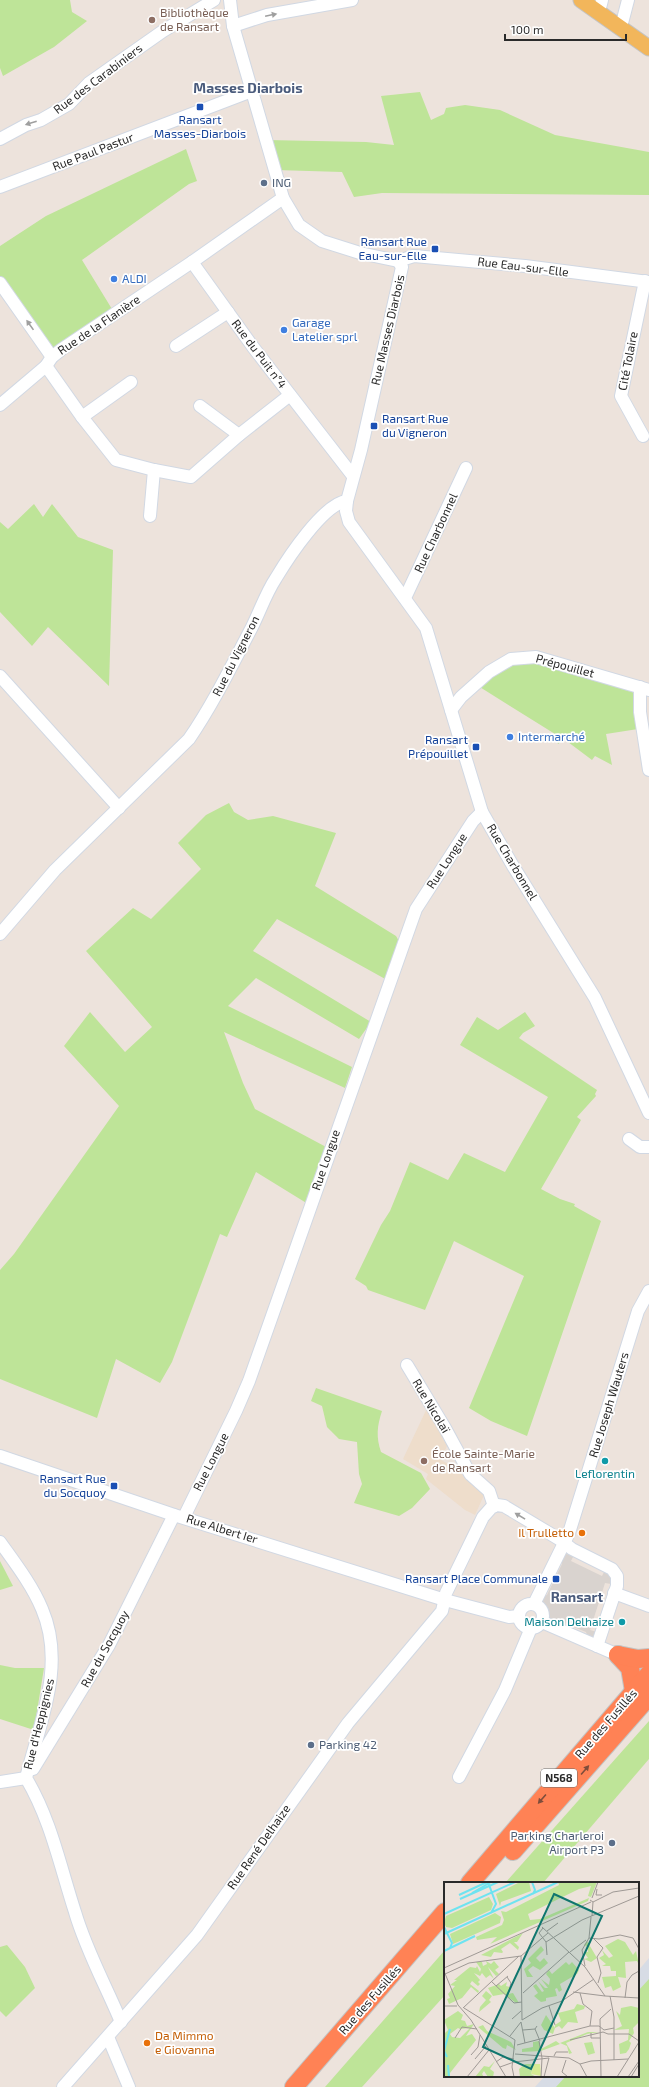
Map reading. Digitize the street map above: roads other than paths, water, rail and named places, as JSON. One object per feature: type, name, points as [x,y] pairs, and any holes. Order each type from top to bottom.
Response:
[{"type":"highway","points":[[618,1655],[638,1659],[649,1658]]},
{"type":"highway","points":[[618,1655],[630,1668],[642,1693]]},
{"type":"highway","name":"Rue des Fusillés","points":[[486,1882],[642,1693],[649,1674]]},
{"type":"highway","name":"Rue des Fusillés","points":[[471,1882],[642,1693]]},
{"type":"highway","name":"Rue des Fusillés","points":[[294,2087],[444,1913]]},
{"type":"highway","name":"Rue des Fusillés","points":[[310,2087],[444,1930]]},
{"type":"main road","points":[[580,0],[601,6],[621,26],[649,48]]},
{"type":"street","name":"Rue des Carabiniers","points":[[0,139],[26,125],[41,120],[69,104],[89,83],[163,31],[214,0]]},
{"type":"street","name":"Rue Masses Diarbois","points":[[230,0],[233,26],[283,198],[299,225],[322,242],[360,253],[398,261],[402,267],[361,450],[347,501]]},
{"type":"street","points":[[233,26],[267,15],[352,0]]},
{"type":"street","points":[[621,26],[628,0]]},
{"type":"street","name":"Rue Paul Pastur","points":[[0,187],[252,92]]},
{"type":"street","name":"Rue de la Flanière","points":[[0,405],[49,362],[283,198]]},
{"type":"street","name":"Rue Eau-sur-Elle","points":[[398,261],[414,256],[525,266],[647,281]]},
{"type":"street","name":"Rue du Puit n°4","points":[[192,262],[290,395],[353,476]]},
{"type":"street","name":"Cité Tolaire","points":[[643,436],[621,396],[647,281]]},
{"type":"street","name":"Rue du Puit n°4","points":[[0,283],[82,417],[116,460],[191,478],[239,435],[290,395]]},
{"type":"street","name":"Rue du Puit n°4","points":[[176,346],[228,312]]},
{"type":"street","points":[[82,417],[131,382]]},
{"type":"street","points":[[200,406],[239,435]]},
{"type":"street","name":"Rue Charbonnel","points":[[405,598],[466,468]]},
{"type":"street","points":[[150,516],[154,470]]},
{"type":"street","name":"Rue Charbonnel","points":[[347,501],[346,510],[349,522],[426,628],[482,812],[509,859],[595,998],[649,1113]]},
{"type":"street","name":"Rue du Vigneron","points":[[0,934],[55,870],[189,739],[206,716],[275,579],[307,535],[326,513],[337,504],[347,501]]},
{"type":"street","name":"Prépouillet","points":[[451,710],[461,697],[489,672],[512,659],[536,656],[645,688]]},
{"type":"street","points":[[0,676],[119,808]]},
{"type":"street","points":[[645,688],[640,712],[647,746],[649,770]]},
{"type":"street","name":"Rue Longue","points":[[179,1516],[234,1416],[249,1381],[416,909],[473,821],[482,812]]},
{"type":"street","points":[[629,1139],[640,1147],[649,1147]]},
{"type":"street","name":"Rue Joseph Wauters","points":[[534,1604],[565,1544],[638,1311],[649,1292]]},
{"type":"street","name":"Rue Nicolaï","points":[[407,1366],[445,1428],[470,1474],[489,1491],[494,1506]]},
{"type":"street","name":"Rue Albert Ier","points":[[0,1456],[179,1516],[446,1600],[509,1617],[519,1616]]},
{"type":"street","points":[[446,1600],[446,1593],[480,1523],[488,1511],[494,1506],[500,1505],[509,1509],[565,1544],[572,1550],[612,1569],[617,1576],[617,1586],[597,1646]]},
{"type":"street","name":"Rue du Socquoy","points":[[26,1778],[68,1714],[109,1645],[179,1516]]},
{"type":"street","name":"Rue d'Heppignies","points":[[0,1542],[42,1609],[48,1630],[51,1652],[51,1685],[26,1778],[36,1795],[50,1828],[79,1926],[121,2022]]},
{"type":"street","points":[[614,1593],[649,1606]]},
{"type":"street","name":"Rue René Delhaize","points":[[63,2087],[197,1935],[315,1768],[362,1705],[442,1611],[446,1600]]},
{"type":"street","points":[[534,1604],[541,1608],[543,1613],[542,1622],[537,1627],[531,1628],[523,1625],[519,1616],[523,1607],[534,1604]]},
{"type":"street","points":[[542,1622],[618,1655]]},
{"type":"street","points":[[459,1777],[505,1690],[531,1628]]},
{"type":"street","points":[[0,1782],[26,1778]]},
{"type":"street","points":[[108,2037],[129,2087]]},
{"type":"place","name":"Bibliothèque de Ransart","points":[[152,20]]},
{"type":"place","name":"Ransart Masses-Diarbois","points":[[200,107]]},
{"type":"place","name":"ING","points":[[264,183]]},
{"type":"place","name":"Ransart Rue Eau-sur-Elle","points":[[435,249]]},
{"type":"place","name":"ALDI","points":[[114,279]]},
{"type":"place","name":"Garage Latelier sprl","points":[[284,330]]},
{"type":"place","name":"Ransart Rue du Vigneron","points":[[374,426]]},
{"type":"place","name":"Intermarché","points":[[510,737]]},
{"type":"place","name":"Ransart Prépouillet","points":[[476,747]]},
{"type":"place","name":"École Sainte-Marie de Ransart","points":[[424,1461]]},
{"type":"place","name":"Leflorentin","points":[[605,1461]]},
{"type":"place","name":"Ransart Rue du Socquoy","points":[[114,1486]]},
{"type":"place","name":"Il Trulletto","points":[[582,1533]]},
{"type":"place","name":"Ransart Place Communale","points":[[556,1579]]},
{"type":"place","name":"Maison Delhaize","points":[[622,1622]]},
{"type":"place","name":"Parking 42","points":[[311,1745]]},
{"type":"place","name":"Parking Charleroi Airport P3","points":[[612,1843]]},
{"type":"place","name":"Da Mimmo e Giovanna","points":[[147,2043]]},
{"type":"district","name":"Masses Diarbois","points":[[248,88]]},
{"type":"district","name":"Ransart","points":[[577,1597]]}]
